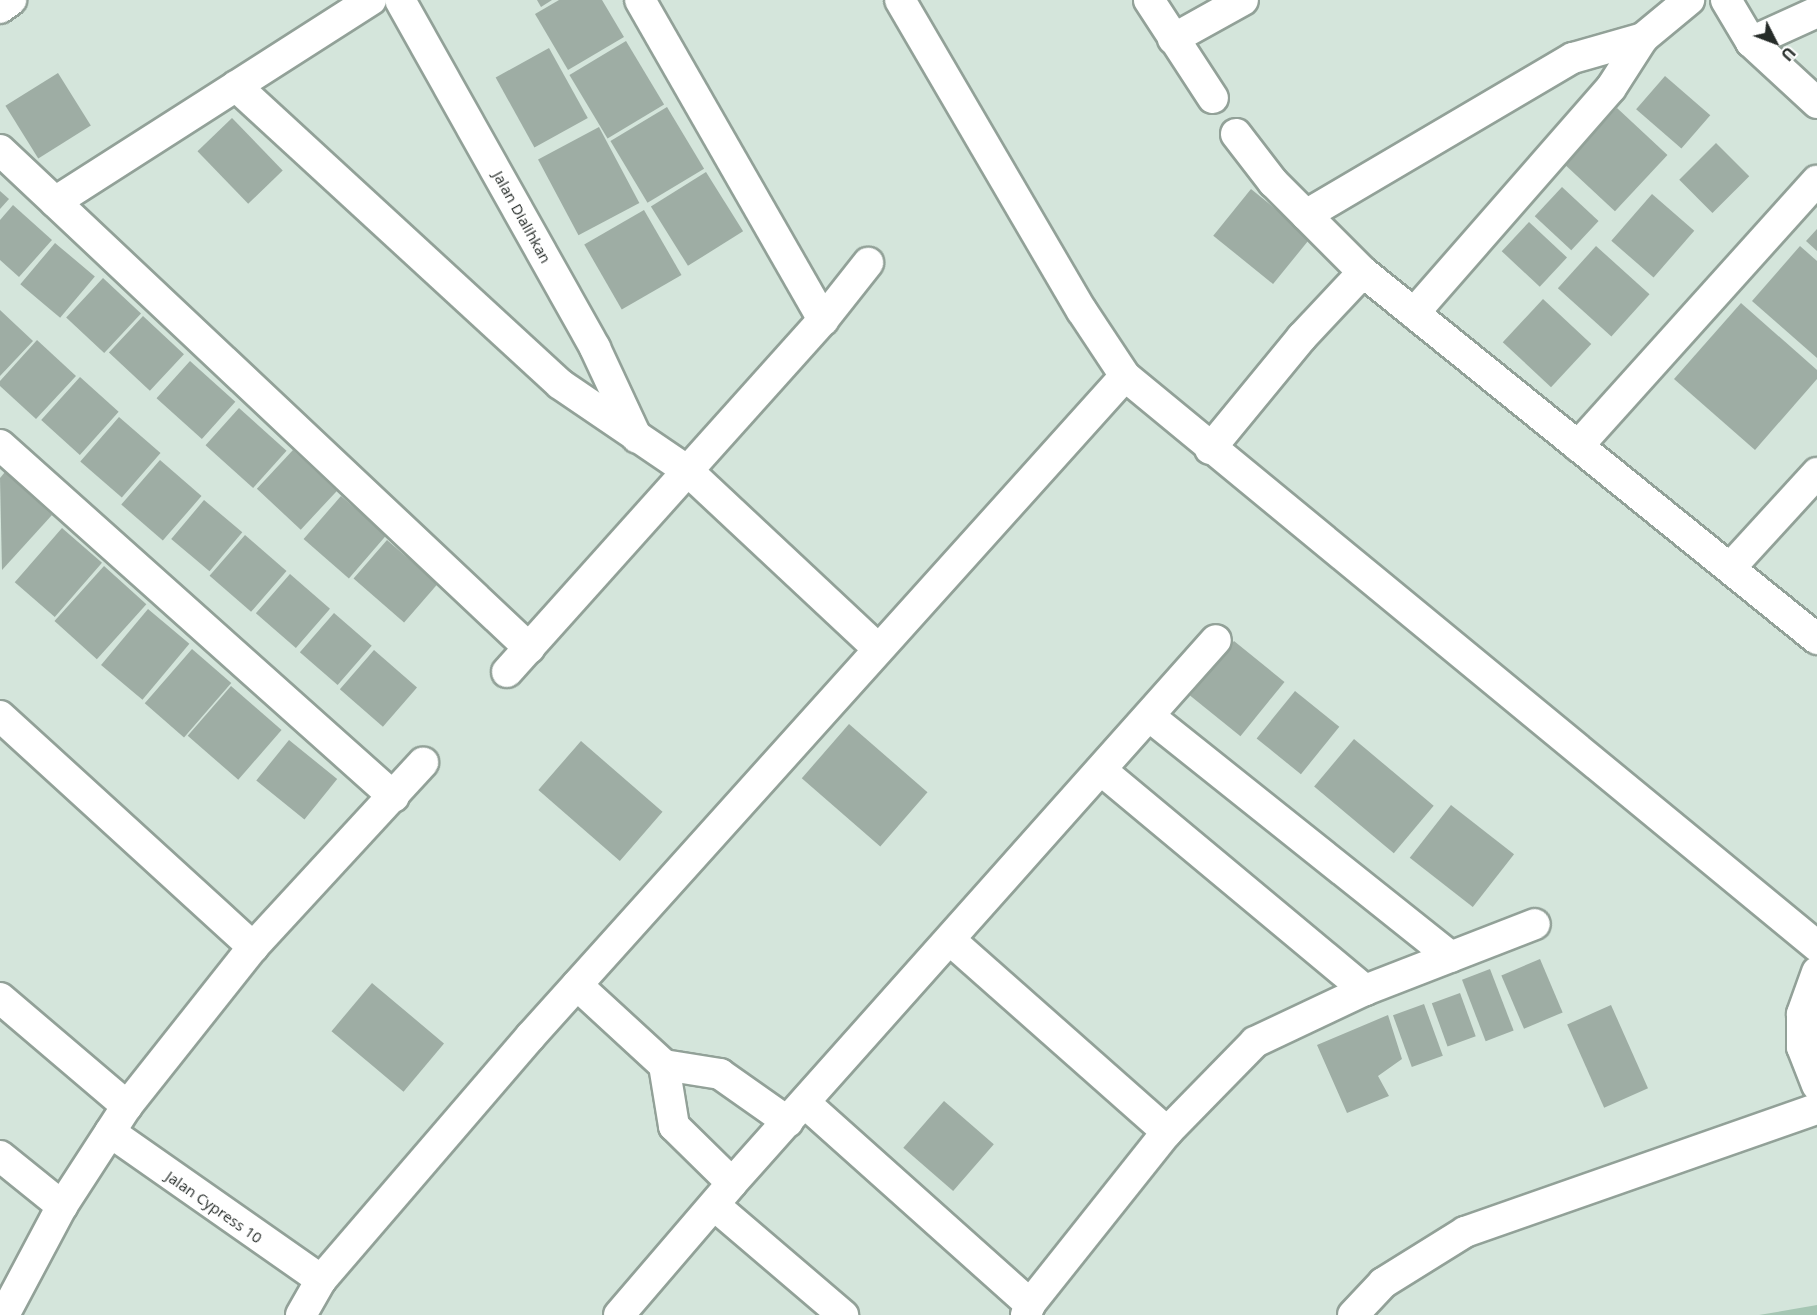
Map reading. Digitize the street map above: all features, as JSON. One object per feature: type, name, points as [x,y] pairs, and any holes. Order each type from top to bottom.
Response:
[{"type":"street","points":[[0,8],[11,0]]},
{"type":"street","points":[[55,202],[371,0]]},
{"type":"street","name":"Jalan Dialihkan","points":[[400,0],[595,348],[637,438]]},
{"type":"street","points":[[640,0],[823,320]]},
{"type":"street","points":[[900,0],[1082,311],[1125,376],[1210,449],[1817,946]]},
{"type":"street","points":[[1149,0],[1213,98]]},
{"type":"street","points":[[1173,39],[1243,0]]},
{"type":"street","points":[[1414,313],[1611,88],[1643,38],[1689,0]]},
{"type":"street","points":[[1726,0],[1751,42],[1817,103]]},
{"type":"street","points":[[1751,42],[1817,12]]},
{"type":"street","points":[[1306,215],[1573,58],[1643,38]]},
{"type":"street","points":[[236,86],[560,384],[688,471],[878,649]]},
{"type":"street","points":[[1236,134],[1273,182],[1363,272],[1817,639]]},
{"type":"street","points":[[0,150],[529,648]]},
{"type":"street","points":[[1578,446],[1817,181]]},
{"type":"street","points":[[507,672],[823,320],[868,263]]},
{"type":"street","points":[[1210,449],[1302,337],[1363,272]]},
{"type":"street","points":[[301,1315],[321,1280],[577,985],[1125,376]]},
{"type":"street","points":[[0,445],[394,797]]},
{"type":"street","points":[[1730,568],[1817,472]]},
{"type":"street","points":[[619,1315],[723,1194],[1216,640]]},
{"type":"street","points":[[0,716],[253,947]]},
{"type":"street","points":[[1149,716],[1450,957]]},
{"type":"street","points":[[4,1315],[62,1206],[126,1106],[253,947],[423,763]]},
{"type":"street","points":[[1101,770],[1365,990]]},
{"type":"street","points":[[577,985],[664,1065],[720,1074],[796,1112],[1028,1310],[1167,1132],[1255,1042],[1365,990],[1534,924]]},
{"type":"street","points":[[950,940],[1167,1132]]},
{"type":"street","points":[[1817,972],[1802,1014],[1802,1047],[1817,1085]]},
{"type":"street","points":[[0,998],[126,1106]]},
{"type":"street","points":[[664,1065],[674,1126],[723,1194],[843,1315]]},
{"type":"street","points":[[1353,1315],[1383,1283],[1465,1232],[1817,1109]]},
{"type":"street","name":"Jalan Cypress 10","points":[[110,1132],[321,1280]]},
{"type":"street","points":[[0,1156],[62,1206]]},
{"type":"shaded area","points":[[1817,1305],[1817,1315],[1759,1315]]},
{"type":"building","points":[[537,0],[552,0],[541,7]]},
{"type":"building","points":[[559,0],[602,0],[624,37],[568,70],[535,14]]},
{"type":"building","points":[[626,41],[664,104],[608,138],[569,75]]},
{"type":"building","points":[[549,48],[588,118],[534,148],[496,78]]},
{"type":"building","points":[[58,73],[91,126],[38,158],[5,106]]},
{"type":"building","points":[[1665,76],[1710,115],[1681,149],[1636,109]]},
{"type":"building","points":[[667,107],[704,169],[648,203],[610,141]]},
{"type":"building","points":[[1617,108],[1667,155],[1615,211],[1564,164]]},
{"type":"building","points":[[232,118],[283,171],[248,204],[197,151]]},
{"type":"building","points":[[599,127],[639,203],[578,235],[538,159]]},
{"type":"building","points":[[1716,143],[1749,176],[1712,213],[1679,180]]},
{"type":"building","points":[[706,172],[743,231],[688,266],[651,206]]},
{"type":"building","points":[[1562,187],[1599,221],[1571,250],[1535,216]]},
{"type":"building","points":[[1251,189],[1311,237],[1273,284],[1213,236]]},
{"type":"building","points":[[0,191],[9,199],[0,209]]},
{"type":"building","points":[[1652,194],[1694,231],[1654,278],[1611,241]]},
{"type":"building","points":[[13,205],[52,240],[19,277],[0,260],[0,220]]},
{"type":"building","points":[[644,210],[682,275],[622,309],[584,244]]},
{"type":"building","points":[[1529,222],[1567,257],[1540,287],[1502,251]]},
{"type":"building","points":[[1817,229],[1817,251],[1806,241]]},
{"type":"building","points":[[55,243],[95,276],[60,318],[20,284]]},
{"type":"building","points":[[1596,246],[1650,294],[1611,337],[1558,288]]},
{"type":"building","points":[[1800,246],[1817,261],[1817,358],[1752,301]]},
{"type":"building","points":[[103,278],[141,313],[104,353],[66,317]]},
{"type":"building","points":[[1543,299],[1591,344],[1551,387],[1503,342]]},
{"type":"building","points":[[1741,303],[1817,370],[1817,379],[1755,450],[1674,379]]},
{"type":"building","points":[[0,310],[33,341],[0,376]]},
{"type":"building","points":[[143,316],[184,354],[150,391],[109,353]]},
{"type":"building","points":[[37,340],[76,376],[36,419],[0,386],[0,381]]},
{"type":"building","points":[[190,361],[235,402],[202,439],[157,398]]},
{"type":"building","points":[[80,377],[119,412],[80,455],[41,420]]},
{"type":"building","points":[[239,408],[287,451],[253,488],[206,445]]},
{"type":"building","points":[[119,417],[161,453],[122,498],[80,462]]},
{"type":"building","points":[[293,450],[337,491],[301,530],[257,489]]},
{"type":"building","points":[[160,460],[202,496],[163,541],[121,505]]},
{"type":"building","points":[[5,472],[52,515],[2,570],[0,478]]},
{"type":"building","points":[[341,496],[386,535],[349,578],[304,539]]},
{"type":"building","points":[[204,500],[242,532],[210,571],[171,539]]},
{"type":"building","points":[[62,528],[102,563],[55,617],[15,582]]},
{"type":"building","points":[[245,535],[287,571],[251,612],[210,576]]},
{"type":"building","points":[[387,540],[438,584],[404,622],[354,578]]},
{"type":"building","points":[[104,566],[146,604],[97,659],[54,621]]},
{"type":"building","points":[[290,574],[330,609],[296,648],[256,613]]},
{"type":"building","points":[[148,609],[189,644],[142,700],[101,665]]},
{"type":"building","points":[[334,613],[372,646],[338,685],[300,652]]},
{"type":"building","points":[[1234,641],[1285,682],[1240,736],[1190,695]]},
{"type":"building","points":[[192,649],[231,683],[184,737],[145,703]]},
{"type":"building","points":[[374,650],[417,687],[383,727],[340,689]]},
{"type":"building","points":[[231,686],[282,730],[238,780],[188,736]]},
{"type":"building","points":[[1295,691],[1339,727],[1301,774],[1257,738]]},
{"type":"building","points":[[849,724],[927,792],[880,847],[802,778]]},
{"type":"building","points":[[1354,739],[1434,806],[1394,853],[1314,786]]},
{"type":"building","points":[[289,740],[337,779],[304,819],[256,780]]},
{"type":"building","points":[[581,741],[663,812],[620,861],[538,790]]},
{"type":"building","points":[[1451,805],[1514,854],[1473,907],[1410,858]]},
{"type":"building","points":[[1540,959],[1563,1012],[1524,1029],[1501,975]]},
{"type":"building","points":[[1490,969],[1514,1031],[1486,1041],[1462,980]]},
{"type":"building","points":[[372,983],[444,1043],[404,1092],[332,1031]]},
{"type":"building","points":[[1460,993],[1476,1036],[1448,1046],[1432,1003]]},
{"type":"building","points":[[1424,1004],[1443,1056],[1412,1067],[1393,1015]]},
{"type":"building","points":[[1611,1005],[1648,1088],[1604,1108],[1567,1025]]},
{"type":"building","points":[[1388,1015],[1402,1059],[1378,1076],[1389,1096],[1347,1113],[1317,1045]]},
{"type":"building","points":[[944,1101],[994,1144],[953,1191],[903,1148]]}]
